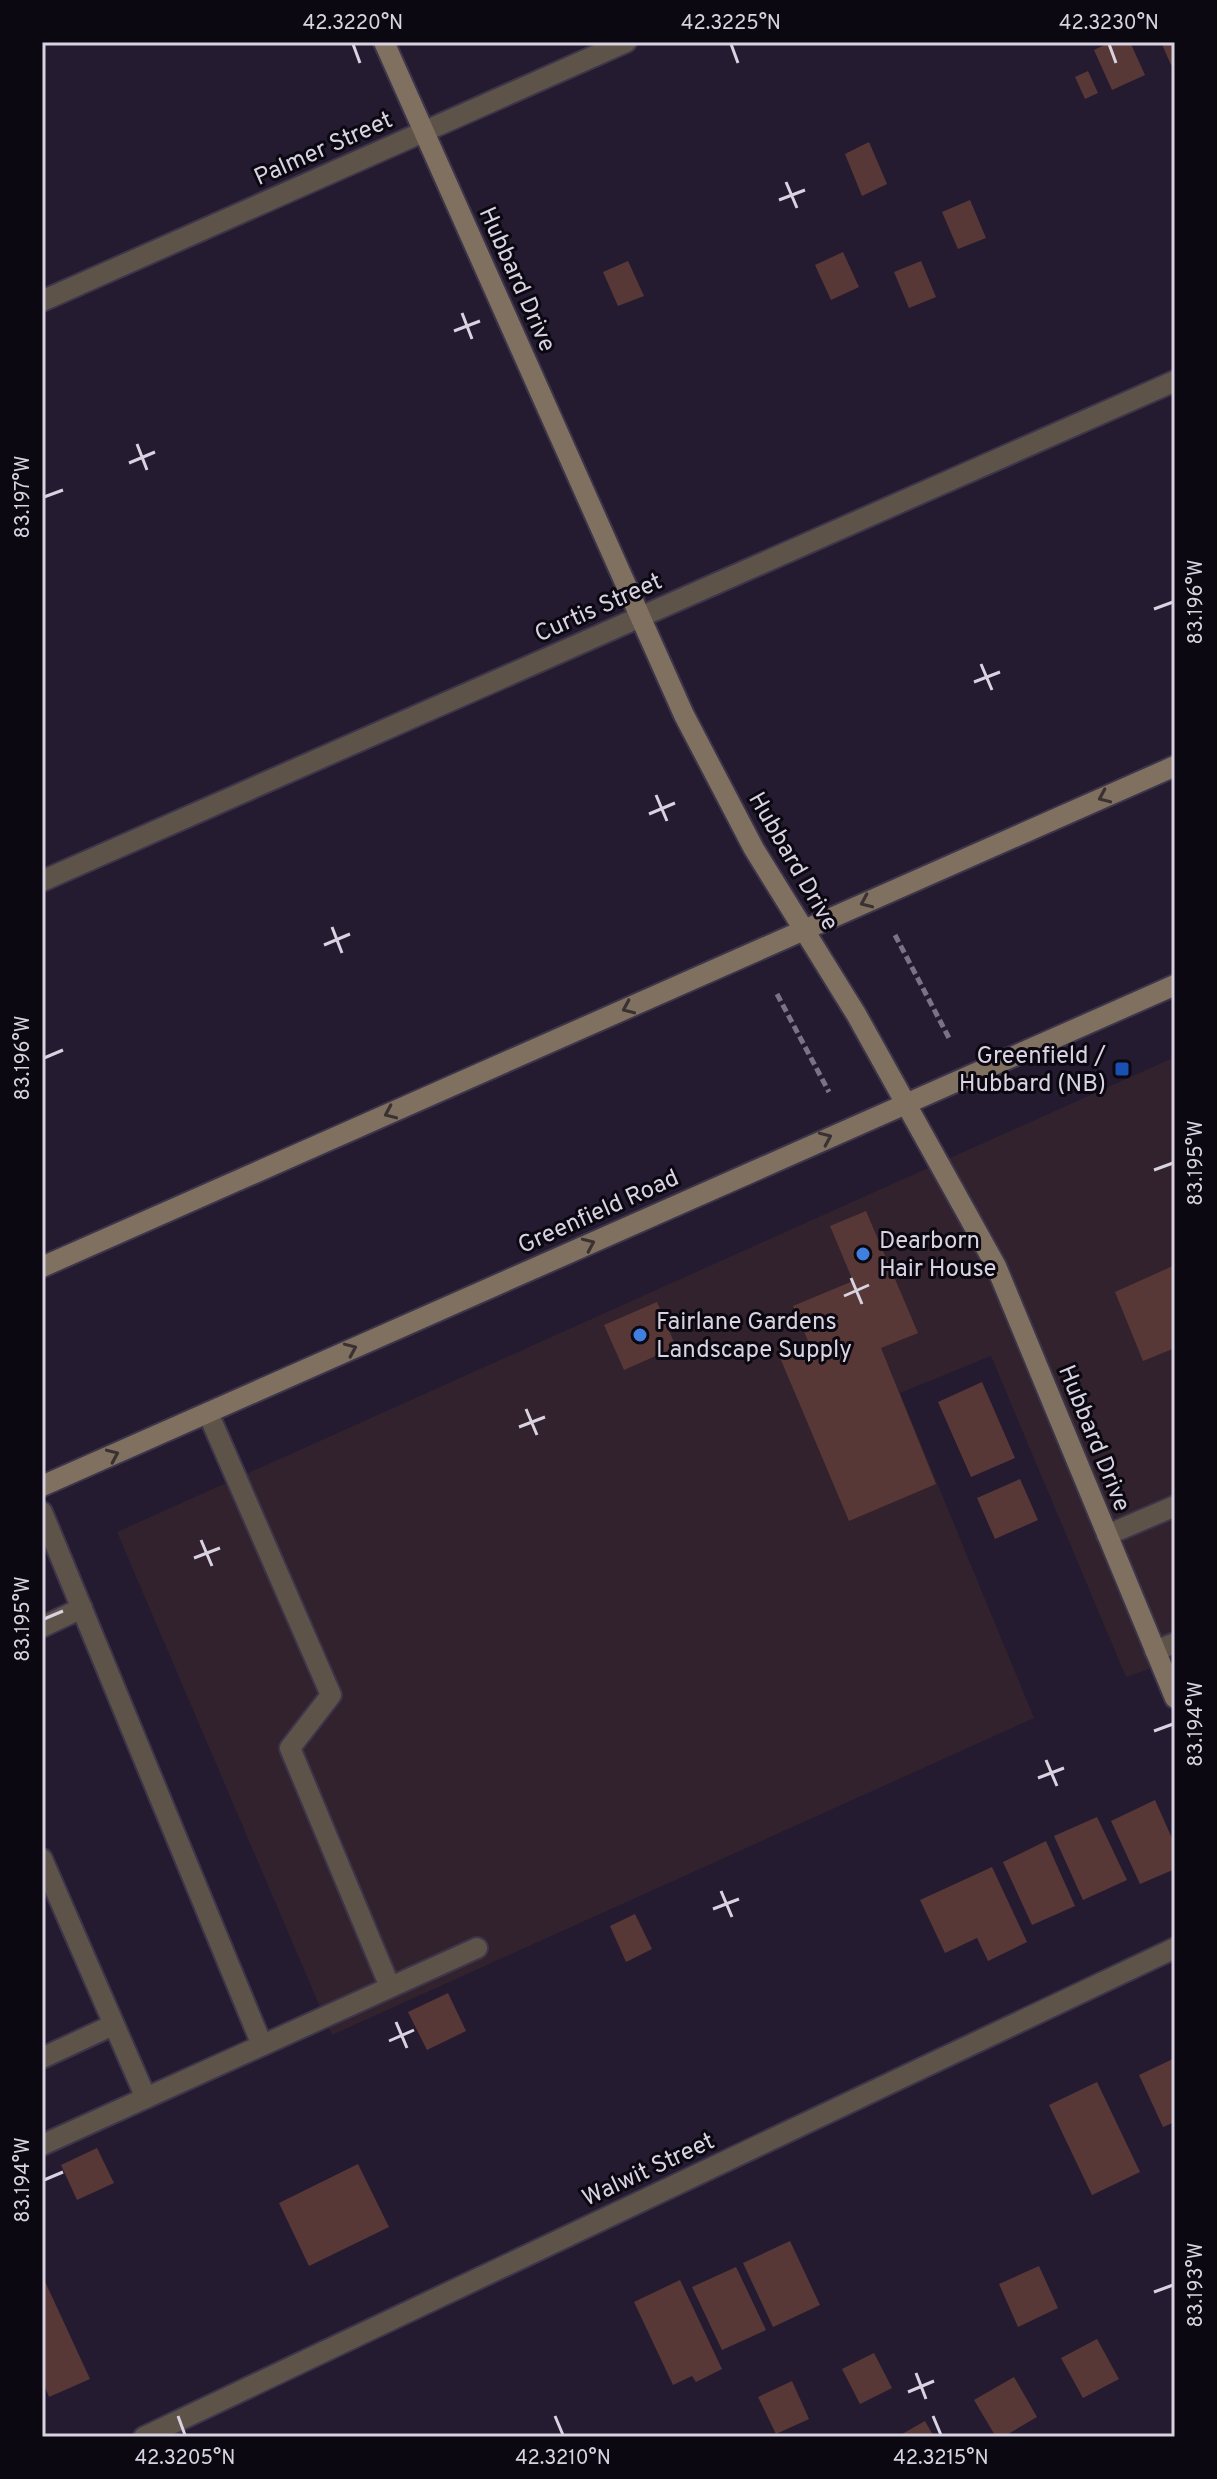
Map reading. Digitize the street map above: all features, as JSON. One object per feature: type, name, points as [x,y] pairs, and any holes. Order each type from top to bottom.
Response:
[{"type":"main road","name":"Hubbard Drive","points":[[384,42],[684,715],[747,835],[856,1014],[996,1266],[1175,1698]]},
{"type":"main road","points":[[42,1267],[1175,766]]},
{"type":"main road","name":"Greenfield Road","points":[[42,1486],[1175,985]]},
{"type":"street","name":"Palmer Street","points":[[42,301],[626,42]]},
{"type":"street","name":"Curtis Street","points":[[42,881],[1175,381]]},
{"type":"street","points":[[208,1413],[331,1695],[290,1748],[390,1987]]},
{"type":"street","points":[[1107,1535],[1175,1506]]},
{"type":"street","points":[[42,1512],[262,2045]]},
{"type":"street","points":[[42,1627],[82,1608]]},
{"type":"street","points":[[1155,1651],[1175,1643]]},
{"type":"street","points":[[42,1859],[146,2098]]},
{"type":"street","points":[[42,2145],[477,1948]]},
{"type":"street","name":"Walwit Street","points":[[144,2437],[1175,1948]]},
{"type":"street","points":[[42,2058],[113,2025]]},
{"type":"path","points":[[895,935],[949,1038]]},
{"type":"path","points":[[777,994],[829,1092]]},
{"type":"shaded area","points":[[1175,1057],[1175,1660],[1126,1677],[991,1356],[900,1393],[1034,1718],[332,2035],[117,1532]]},
{"type":"building","points":[[1111,42],[1130,42],[1145,75],[1112,90],[1094,50]]},
{"type":"building","points":[[1161,42],[1175,42],[1175,63],[1171,65]]},
{"type":"building","points":[[1088,71],[1098,93],[1085,99],[1075,77]]},
{"type":"building","points":[[869,142],[887,184],[862,196],[845,154]]},
{"type":"building","points":[[970,200],[986,238],[958,249],[942,212]]},
{"type":"building","points":[[843,252],[859,287],[831,300],[815,265]]},
{"type":"building","points":[[628,261],[644,296],[618,306],[603,272]]},
{"type":"building","points":[[921,261],[936,297],[909,308],[894,272]]},
{"type":"building","points":[[866,1211],[918,1333],[881,1348],[936,1484],[849,1521],[778,1353],[808,1341],[793,1306],[853,1281],[830,1226]]},
{"type":"building","points":[[1175,1265],[1175,1348],[1143,1361],[1115,1292]]},
{"type":"building","points":[[657,1302],[676,1347],[624,1370],[604,1325]]},
{"type":"building","points":[[982,1382],[1015,1458],[971,1477],[938,1402]]},
{"type":"building","points":[[1020,1479],[1038,1520],[995,1539],[977,1498]]},
{"type":"building","points":[[1155,1800],[1175,1845],[1175,1869],[1140,1884],[1111,1821]]},
{"type":"building","points":[[1097,1817],[1127,1880],[1083,1900],[1054,1836]]},
{"type":"building","points":[[1046,1841],[1075,1906],[1032,1925],[1003,1862]]},
{"type":"building","points":[[992,1867],[1027,1942],[988,1961],[977,1938],[945,1953],[920,1900]]},
{"type":"building","points":[[635,1914],[652,1949],[626,1962],[610,1926]]},
{"type":"building","points":[[448,1993],[466,2031],[427,2050],[408,2012]]},
{"type":"building","points":[[1175,2058],[1175,2122],[1163,2127],[1139,2075]]},
{"type":"building","points":[[1097,2082],[1140,2172],[1092,2195],[1049,2105]]},
{"type":"building","points":[[97,2148],[114,2183],[77,2200],[61,2165]]},
{"type":"building","points":[[358,2164],[389,2227],[309,2266],[279,2203]]},
{"type":"building","points":[[790,2241],[820,2305],[773,2327],[743,2263]]},
{"type":"building","points":[[1039,2266],[1058,2308],[1018,2327],[999,2284]]},
{"type":"building","points":[[736,2267],[766,2330],[722,2350],[692,2287]]},
{"type":"building","points":[[42,2275],[90,2379],[49,2397],[42,2380]]},
{"type":"building","points":[[680,2280],[722,2369],[696,2382],[692,2376],[673,2385],[634,2302]]},
{"type":"building","points":[[1097,2339],[1119,2379],[1083,2398],[1061,2358]]},
{"type":"building","points":[[874,2353],[892,2388],[860,2404],[842,2369]]},
{"type":"building","points":[[1014,2377],[1037,2417],[1003,2437],[996,2437],[974,2400]]},
{"type":"building","points":[[792,2381],[809,2419],[776,2434],[758,2397]]},
{"type":"building","points":[[925,2421],[934,2437],[897,2437]]},
{"type":"place","name":"Greenfield / Hubbard (NB)","points":[[1122,1069]]},
{"type":"place","name":"Dearborn Hair House","points":[[863,1254]]},
{"type":"place","name":"Fairlane Gardens Landscape Supply","points":[[640,1335]]}]
